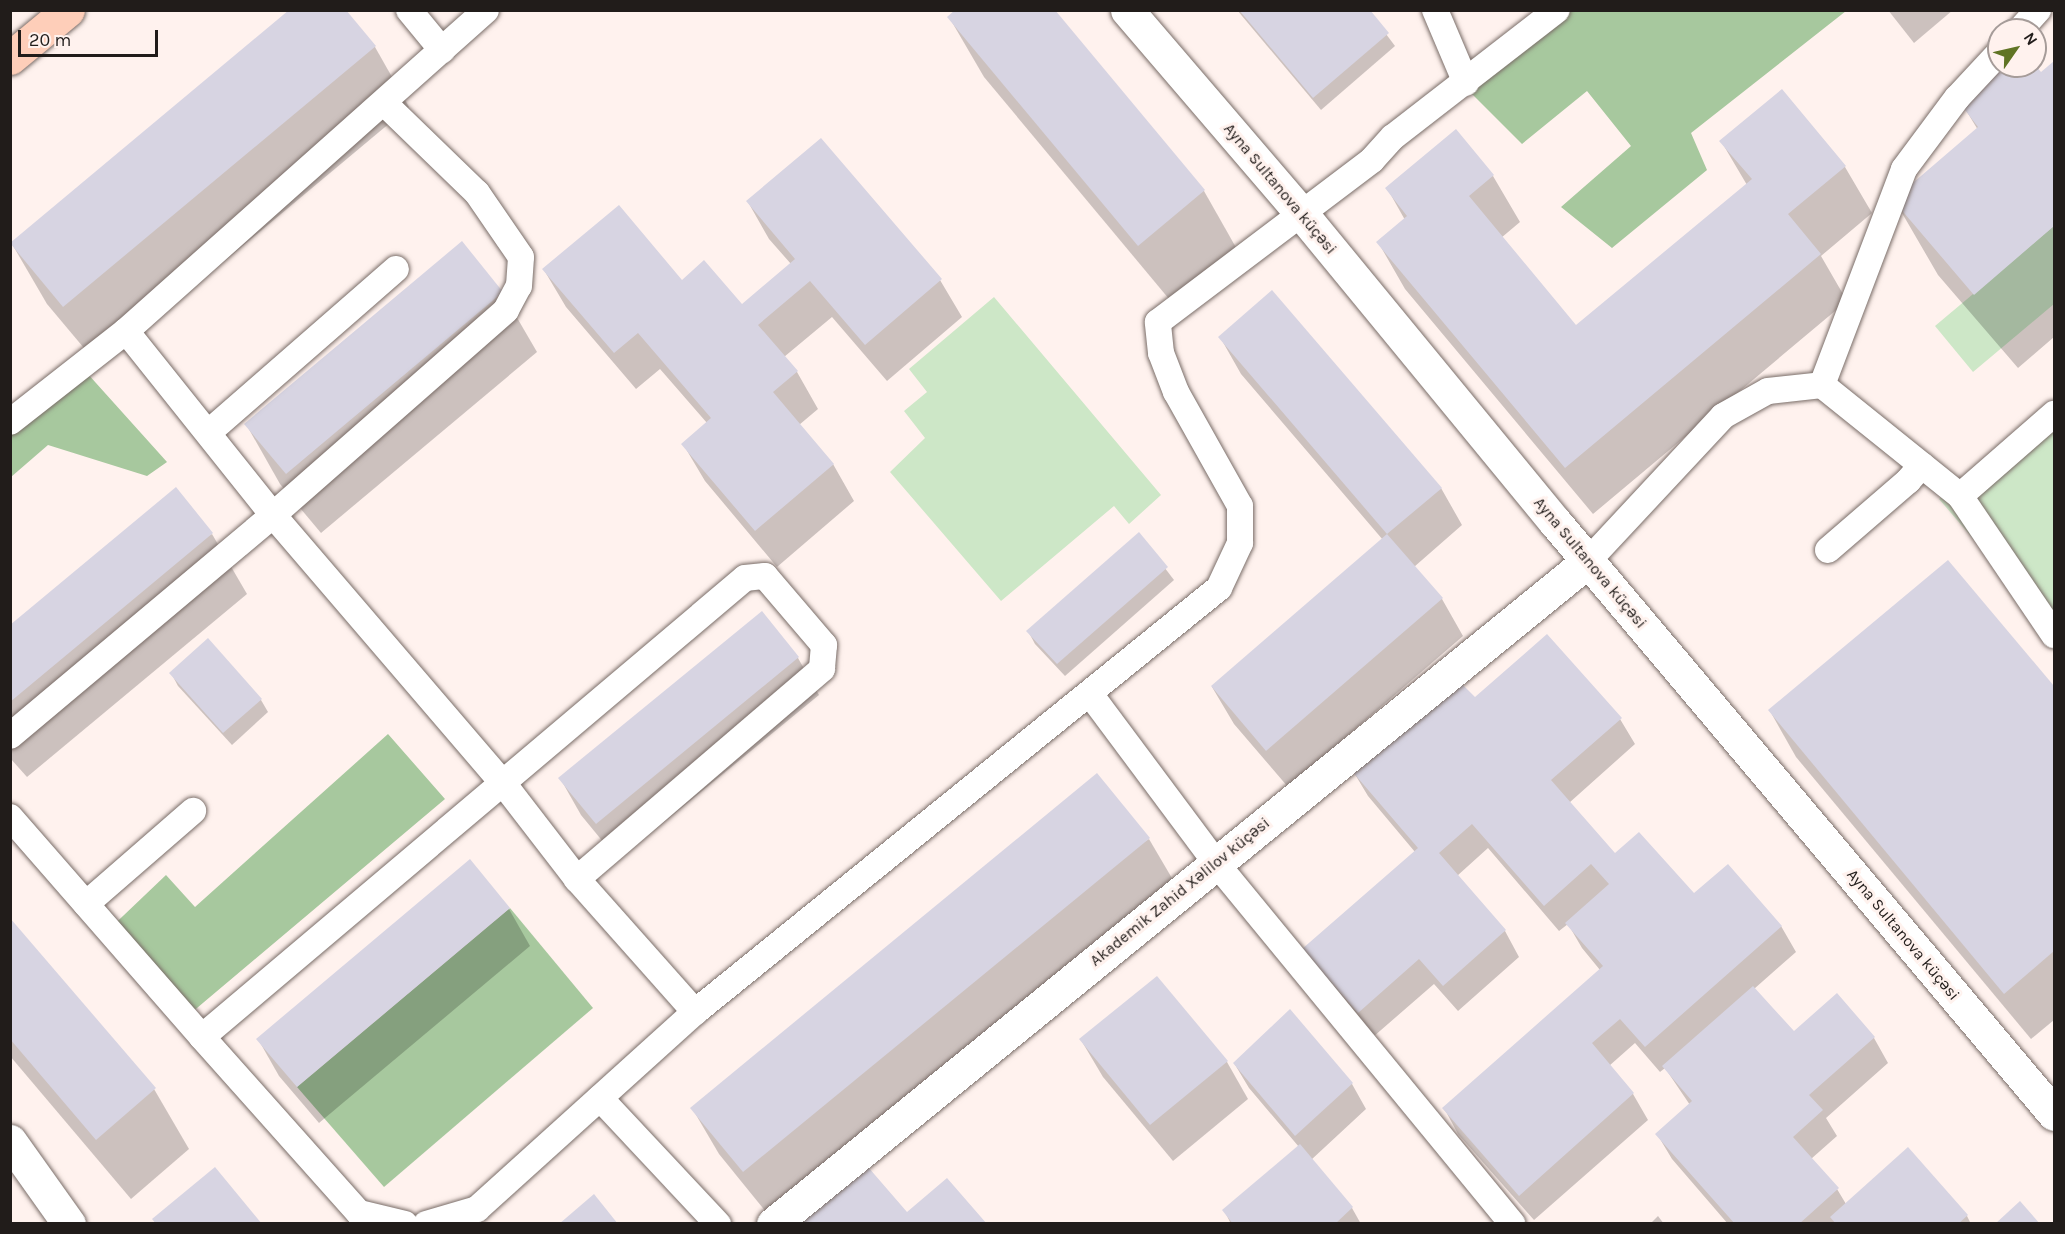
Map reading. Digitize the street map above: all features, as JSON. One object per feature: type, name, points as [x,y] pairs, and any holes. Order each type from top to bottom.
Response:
[{"type":"main road","points":[[10,58],[68,10]]},
{"type":"main road","name":"Ayna Sultanova küçəsi","points":[[1127,10],[1301,213],[1588,561],[2055,1114]]},
{"type":"main road","name":"Akademik Zahid Xəlilov küçəsi","points":[[773,1224],[1588,561]]},
{"type":"main road","points":[[10,1141],[69,1224]]},
{"type":"lane","points":[[409,10],[442,50]]},
{"type":"lane","points":[[10,422],[126,331],[486,10]]},
{"type":"lane","points":[[1435,10],[1466,83]]},
{"type":"lane","points":[[426,1224],[477,1209],[695,1012],[1219,588],[1240,543],[1240,506],[1176,392],[1161,353],[1158,322],[1372,160],[1393,137],[1466,83],[1557,10]]},
{"type":"lane","points":[[1822,385],[1904,170],[1957,98],[1987,66]]},
{"type":"lane","points":[[10,736],[273,514],[506,310],[519,286],[521,257],[477,193],[384,103]]},
{"type":"lane","points":[[209,432],[396,269]]},
{"type":"lane","points":[[126,331],[273,514],[503,783],[577,879],[695,1012]]},
{"type":"lane","points":[[1588,561],[1723,416],[1768,390],[1822,385],[1960,496],[2055,635]]},
{"type":"lane","points":[[1960,496],[2055,414]]},
{"type":"lane","points":[[1828,550],[1908,481],[1922,465]]},
{"type":"lane","points":[[202,1037],[745,578],[765,576],[824,645],[822,669],[577,879]]},
{"type":"lane","points":[[1090,694],[1216,863],[1513,1224]]},
{"type":"lane","points":[[86,904],[193,811]]},
{"type":"lane","points":[[10,817],[359,1213],[405,1224]]},
{"type":"lane","points":[[600,1098],[718,1224]]},
{"type":"green space","points":[[1565,11],[1846,11],[1691,133],[1707,170],[1612,248],[1561,207],[1631,146],[1587,91],[1522,144],[1468,90]]},
{"type":"green space","points":[[2054,226],[2054,304],[1973,372],[1935,326]]},
{"type":"green space","points":[[994,297],[1161,495],[1129,524],[1114,506],[1001,601],[890,472],[925,438],[904,411],[927,392],[909,369]]},
{"type":"green space","points":[[78,363],[167,462],[147,476],[48,445],[11,477],[11,421]]},
{"type":"green space","points":[[2054,402],[2054,633],[1939,499]]},
{"type":"green space","points":[[388,734],[445,799],[178,1024],[102,936],[166,875],[195,907]]},
{"type":"green space","points":[[510,908],[593,1008],[384,1187],[297,1087]]},
{"type":"building","points":[[289,10],[346,10],[376,46],[63,307],[10,243]]},
{"type":"building","points":[[955,10],[1055,10],[1205,190],[1138,246],[947,17]]},
{"type":"building","points":[[1239,10],[1370,10],[1389,33],[1313,98]]},
{"type":"building","points":[[2054,61],[2054,226],[1974,295],[1893,200],[1978,127],[1962,106],[1993,78],[2047,78],[2047,67]]},
{"type":"building","points":[[1782,89],[1846,166],[1788,214],[1821,254],[1565,468],[1376,242],[1407,216],[1385,188],[1456,129],[1494,175],[1469,196],[1576,325],[1752,179],[1719,141]]},
{"type":"building","points":[[821,138],[942,279],[865,345],[810,281],[758,325],[798,371],[773,392],[834,464],[755,531],[681,444],[711,418],[638,333],[614,353],[542,269],[619,205],[682,280],[704,260],[742,304],[795,259],[746,201]]},
{"type":"building","points":[[462,241],[503,292],[286,474],[244,424]]},
{"type":"building","points":[[1272,290],[1442,488],[1387,534],[1218,337]]},
{"type":"building","points":[[176,487],[213,533],[10,702],[10,625]]},
{"type":"building","points":[[1139,532],[1168,567],[1057,664],[1026,631]]},
{"type":"building","points":[[1387,534],[1443,598],[1266,751],[1211,686]]},
{"type":"building","points":[[1948,560],[2054,686],[2054,951],[2004,994],[1768,710]]},
{"type":"building","points":[[762,611],[799,657],[596,824],[558,778]]},
{"type":"building","points":[[1547,634],[1622,718],[1551,780],[1615,853],[1639,832],[1694,893],[1728,864],[1782,926],[1645,1047],[1620,1019],[1592,1043],[1634,1093],[1519,1196],[1442,1108],[1603,966],[1565,923],[1609,884],[1591,864],[1544,906],[1472,824],[1439,853],[1506,930],[1443,986],[1419,959],[1358,1013],[1302,949],[1418,848],[1351,770],[1462,684],[1475,697]]},
{"type":"building","points":[[208,638],[262,699],[223,733],[169,673]]},
{"type":"building","points":[[1097,773],[1150,838],[743,1172],[690,1108]]},
{"type":"building","points":[[470,859],[510,908],[297,1087],[256,1039]]},
{"type":"building","points":[[10,918],[156,1088],[96,1140],[10,1039]]},
{"type":"building","points":[[1157,976],[1228,1061],[1150,1125],[1079,1039]]},
{"type":"building","points":[[1753,986],[1794,1031],[1837,993],[1875,1037],[1809,1095],[1823,1110],[1793,1137],[1839,1188],[1799,1224],[1735,1224],[1655,1134],[1692,1101],[1662,1066]]},
{"type":"building","points":[[1290,1009],[1353,1083],[1295,1136],[1233,1063]]},
{"type":"building","points":[[1300,1144],[1353,1207],[1335,1224],[1233,1224],[1222,1210]]},
{"type":"building","points":[[1908,1147],[1968,1215],[1958,1224],[1836,1224],[1830,1217]]},
{"type":"building","points":[[862,1160],[907,1212],[947,1178],[987,1224],[789,1224]]},
{"type":"building","points":[[215,1167],[262,1224],[156,1224],[152,1219]]},
{"type":"building","points":[[594,1194],[618,1224],[559,1224]]},
{"type":"building","points":[[2020,1201],[2040,1224],[1995,1224]]}]
